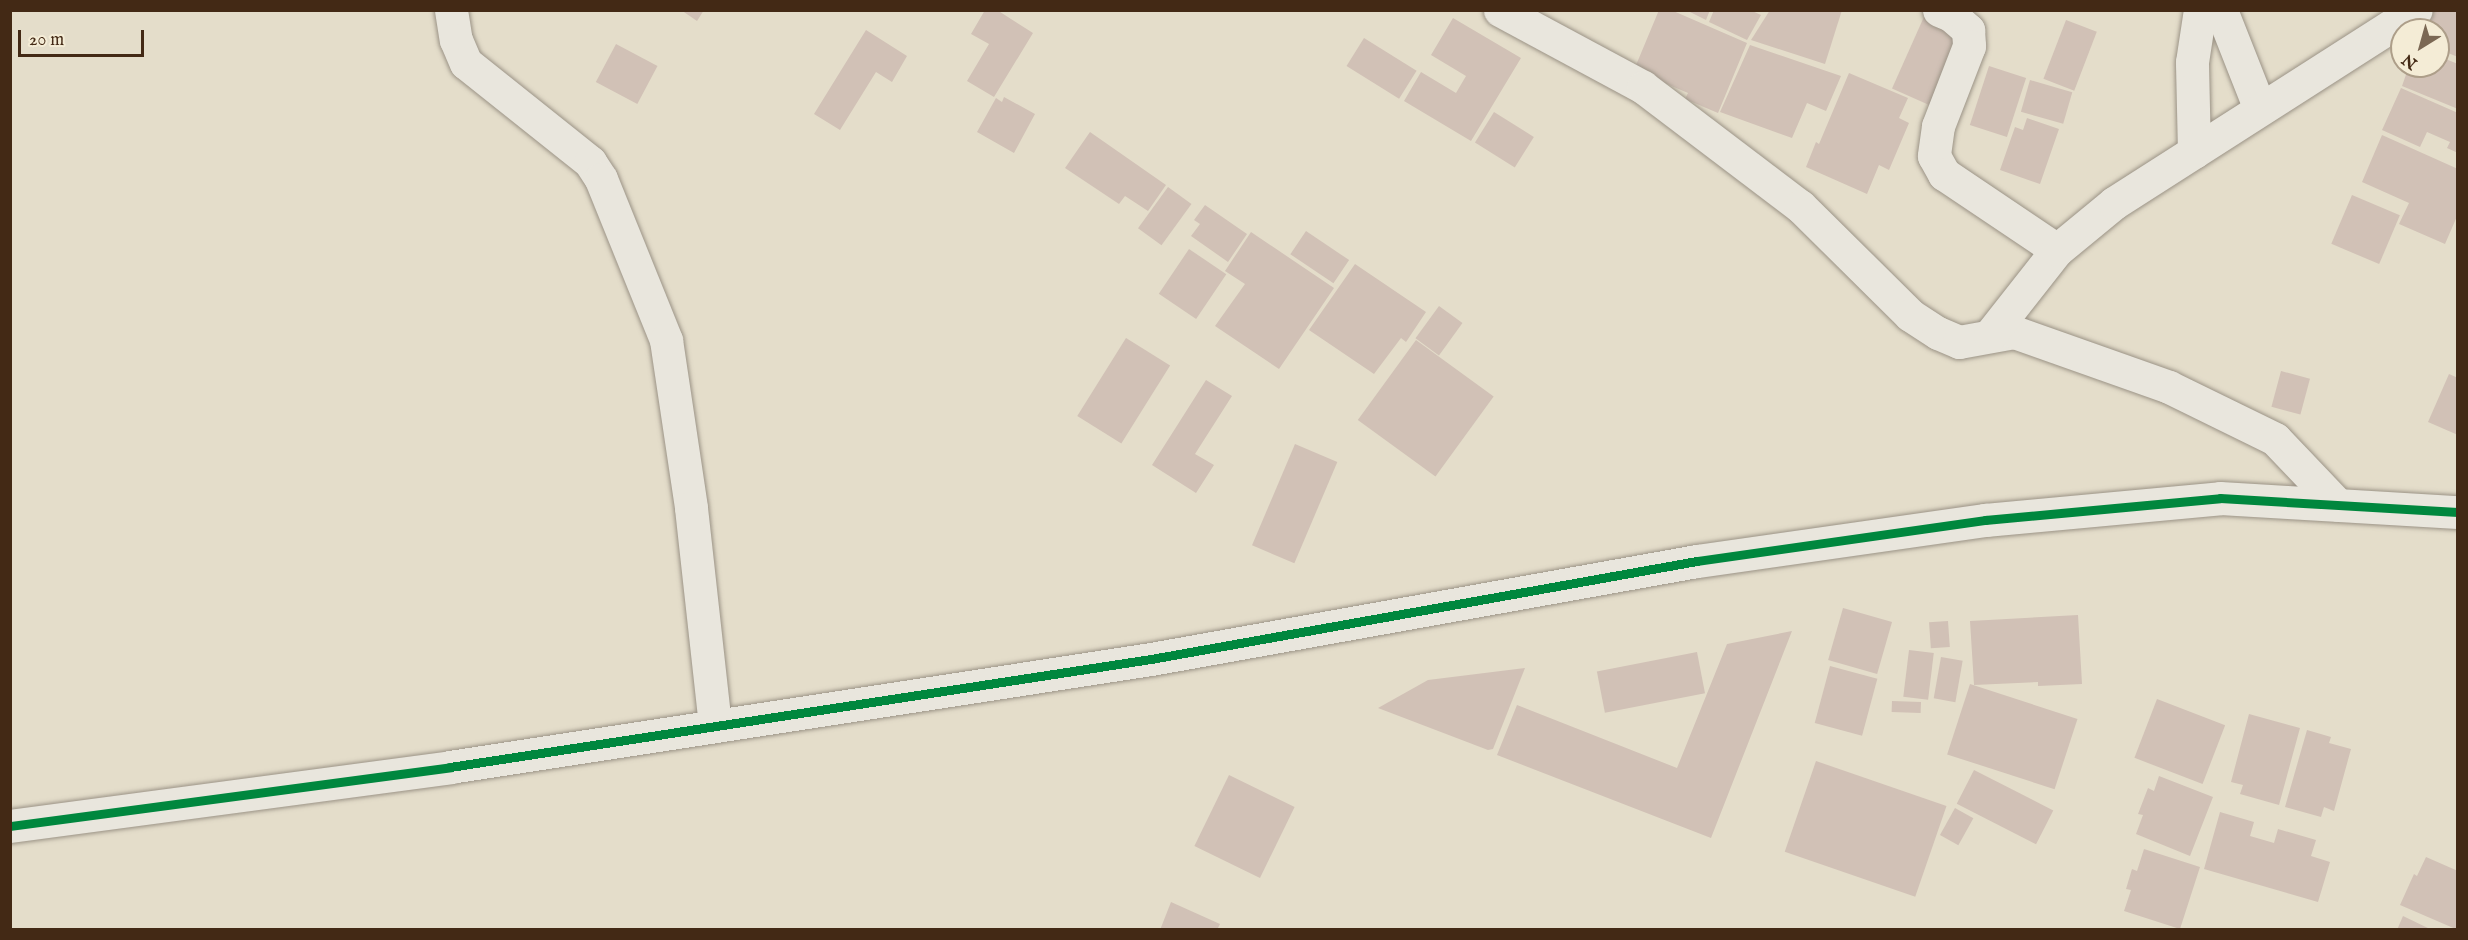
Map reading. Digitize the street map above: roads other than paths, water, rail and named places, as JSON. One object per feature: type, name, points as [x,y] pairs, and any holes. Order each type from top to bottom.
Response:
[{"type":"street","points":[[451,10],[456,40],[466,63],[590,162],[601,179],[666,340],[691,508],[715,726]]},
{"type":"street","points":[[1500,10],[1643,87],[1800,206],[1910,315],[1959,342],[2014,332],[2169,387],[2275,439],[2338,505]]},
{"type":"street","points":[[1939,10],[1952,15],[1968,30],[1969,46],[1938,126],[1934,156],[1944,174],[2057,250]]},
{"type":"street","points":[[2194,152],[2192,62],[2200,10]]},
{"type":"street","points":[[2221,10],[2260,109]]},
{"type":"street","points":[[1990,335],[2057,250],[2114,203],[2416,10]]},
{"type":"street","points":[[10,826],[450,767],[1151,659],[1697,561],[1985,520],[2220,498],[2457,513]]}]
